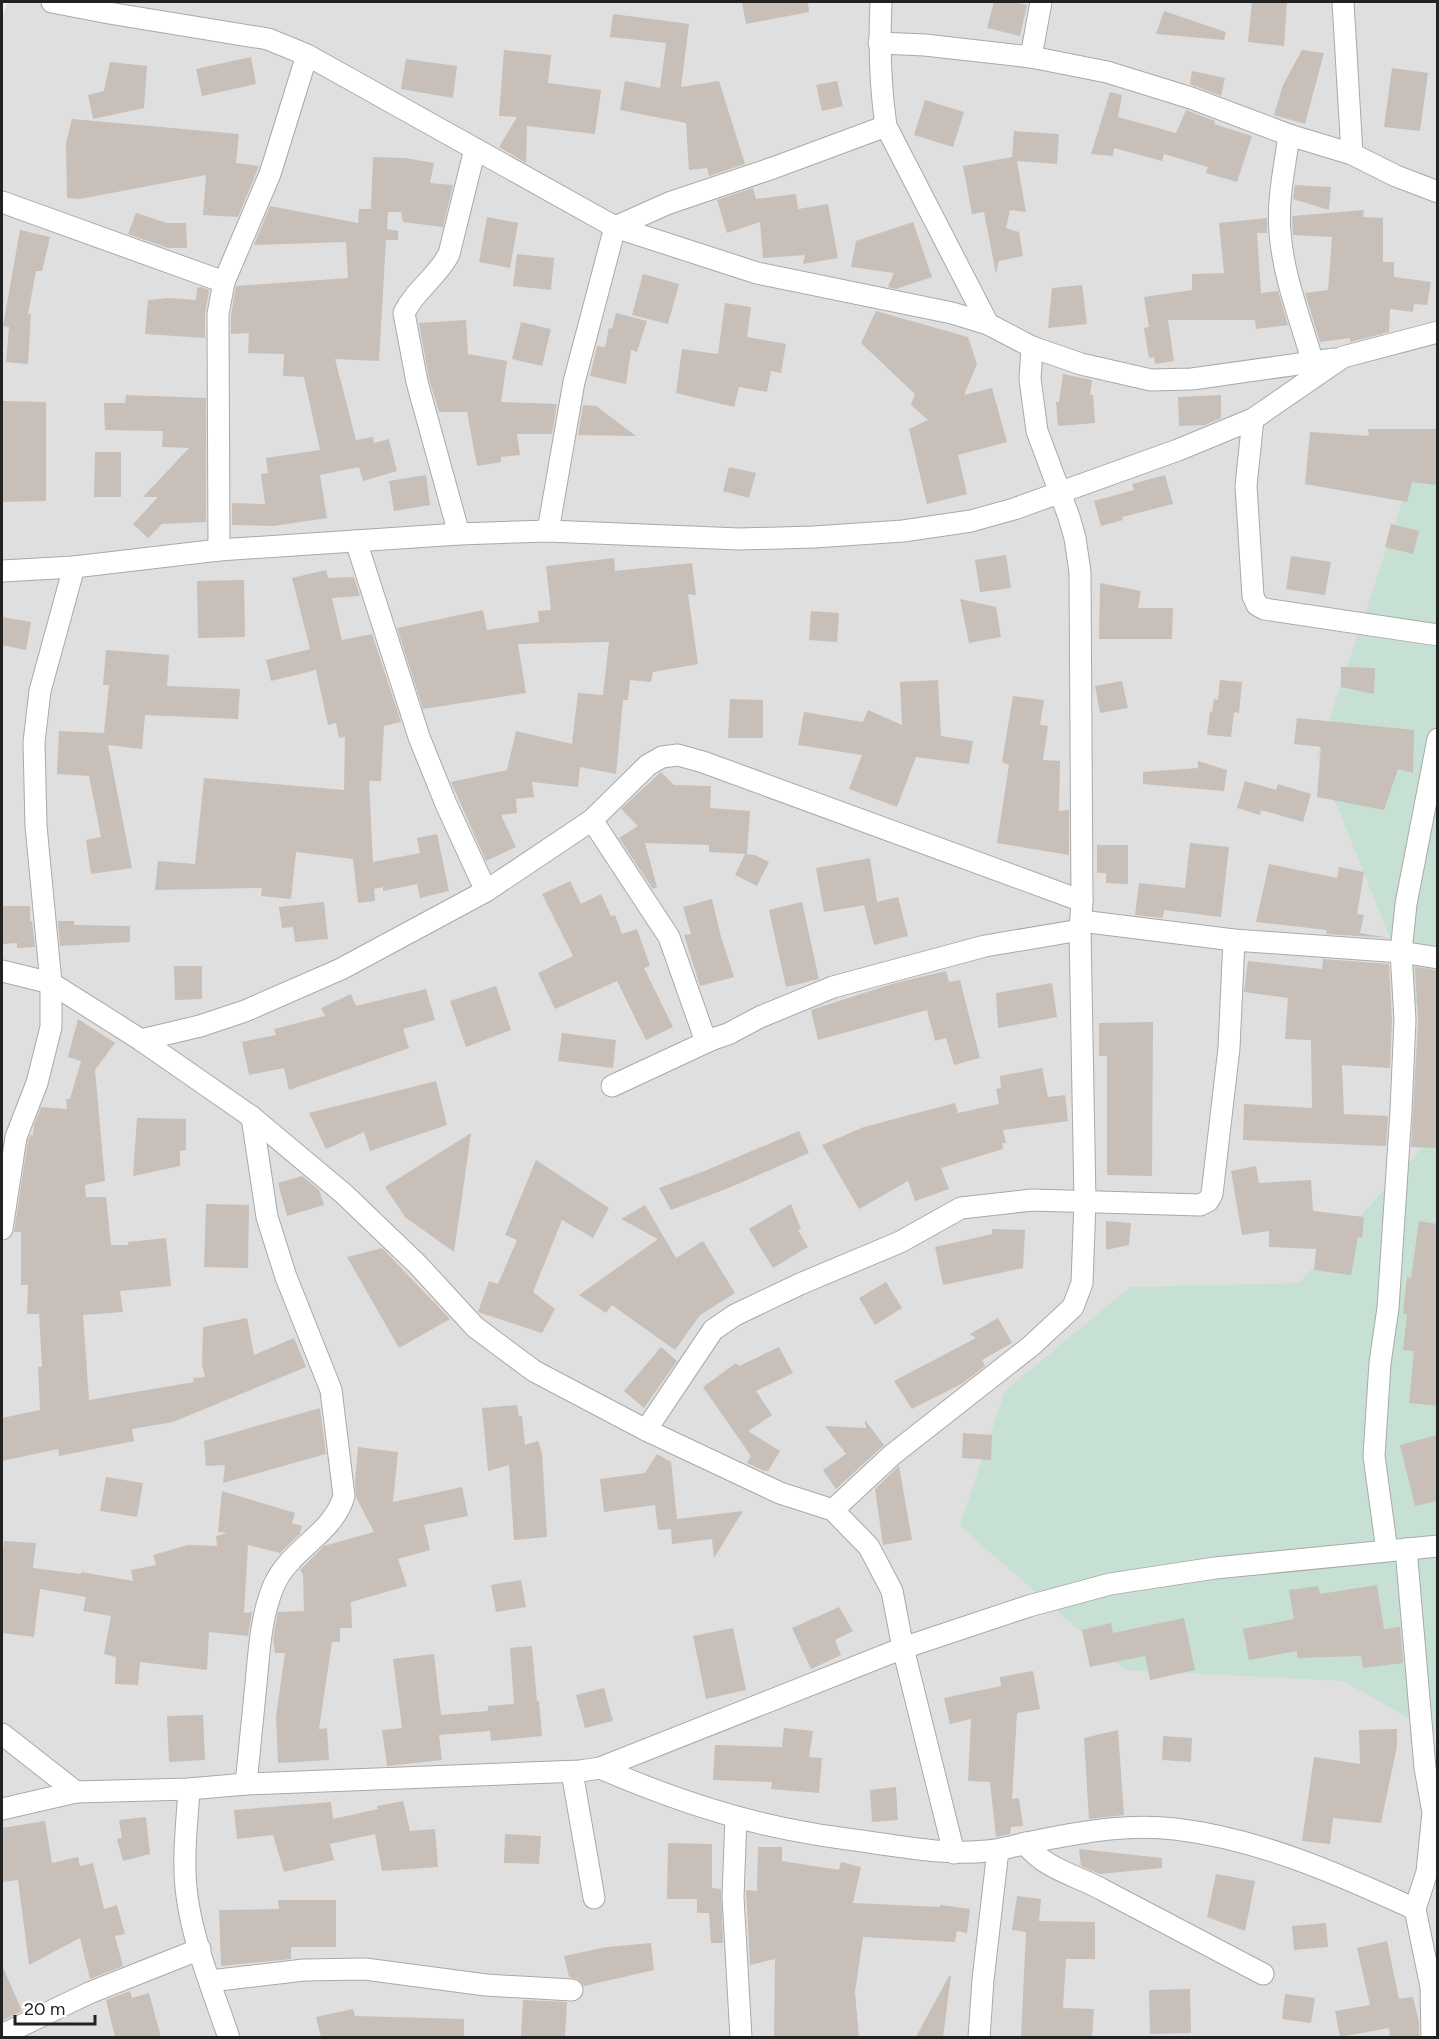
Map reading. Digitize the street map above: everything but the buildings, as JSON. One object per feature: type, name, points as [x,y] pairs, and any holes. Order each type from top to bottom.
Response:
[{"type":"street","points":[[52,2],[268,39],[307,55],[615,227],[757,273],[952,313],[988,324],[1032,347],[1081,364],[1151,380],[1192,380],[1313,363],[1437,332]]},
{"type":"street","points":[[881,2],[879,44],[886,126],[988,324]]},
{"type":"street","points":[[1030,57],[1041,2]]},
{"type":"street","points":[[1343,2],[1352,154]]},
{"type":"street","points":[[879,44],[925,45],[1030,57],[1107,72],[1191,98],[1289,135],[1352,154],[1396,176],[1437,192]]},
{"type":"street","points":[[219,550],[218,314],[224,282],[270,174],[307,55]]},
{"type":"street","points":[[615,227],[669,203],[886,126]]},
{"type":"street","points":[[1289,135],[1279,213],[1280,234],[1287,270],[1313,363]]},
{"type":"street","points":[[459,534],[417,382],[404,313],[409,303],[444,263],[449,254],[475,149]]},
{"type":"street","points":[[2,202],[224,282]]},
{"type":"street","points":[[548,531],[574,382],[615,227]]},
{"type":"street","points":[[833,1510],[892,1455],[1030,1346],[1073,1307],[1082,1283],[1085,1201],[1080,572],[1075,538],[1037,430],[1030,379],[1032,347]]},
{"type":"street","points":[[2,571],[74,567],[219,550],[459,534],[548,531],[739,539],[892,532],[971,521],[1014,509],[1178,450],[1253,419],[1343,357]]},
{"type":"street","points":[[1253,419],[1246,486],[1253,596],[1257,605],[1264,609],[1437,635]]},
{"type":"street","points":[[356,541],[419,737],[446,804],[486,891]]},
{"type":"street","points":[[2,1229],[16,1137],[37,1083],[51,1027],[51,983],[36,826],[34,742],[40,691],[74,567]]},
{"type":"street","points":[[1432,2037],[1434,1989],[1415,1909],[1427,1872],[1433,1812],[1425,1768],[1397,1550],[1374,1456],[1380,1363],[1388,1308],[1401,1111],[1405,1020],[1401,952],[1406,904],[1437,739]]},
{"type":"street","points":[[141,1040],[200,1026],[245,1011],[341,969],[486,891],[592,820],[648,765],[662,757],[678,756],[704,762],[1081,917],[1234,940],[1401,952],[1437,958]]},
{"type":"street","points":[[592,820],[669,937],[704,1036],[713,1039]]},
{"type":"street","points":[[612,1086],[728,1034],[760,1017],[833,987],[985,946],[1081,917]]},
{"type":"street","points":[[646,1430],[713,1330],[735,1314],[900,1242],[961,1208],[1032,1200],[1200,1204],[1208,1201],[1212,1194],[1229,1048],[1234,940]]},
{"type":"street","points":[[2,971],[51,983],[141,1040],[252,1117],[344,1194],[417,1264],[475,1327],[534,1371],[646,1430],[780,1493],[833,1510],[869,1547],[892,1591],[903,1648],[954,1853]]},
{"type":"street","points":[[246,1784],[260,1636],[274,1585],[287,1563],[325,1528],[340,1508],[344,1496],[331,1390],[286,1277],[267,1217],[252,1117]]},
{"type":"street","points":[[2,1809],[76,1792],[572,1772],[600,1768],[903,1648],[1029,1606],[1110,1584],[1215,1568],[1437,1546]]},
{"type":"street","points":[[2,1734],[76,1792]]},
{"type":"street","points":[[600,1768],[655,1792],[736,1817],[802,1832],[954,1853],[998,1850],[1084,1832],[1127,1827],[1175,1829],[1246,1842],[1328,1870],[1415,1909]]},
{"type":"street","points":[[572,1772],[594,1898]]},
{"type":"street","points":[[189,1789],[185,1856],[187,1896],[200,1949],[229,2037]]},
{"type":"street","points":[[736,1817],[733,1897],[741,2037]]},
{"type":"street","points":[[1025,1843],[1034,1855],[1053,1867],[1100,1888],[1263,1974]]},
{"type":"street","points":[[979,2037],[998,1850]]},
{"type":"street","points":[[2,2035],[89,1993],[200,1949]]},
{"type":"street","points":[[210,1981],[304,1970],[365,1969],[486,1984],[572,1990]]},
{"type":"shaded area","points":[[8,2],[1437,2],[1437,2037],[2,2037],[2,18]]},
{"type":"green space","points":[[1437,425],[1437,1056],[1317,756],[1411,475]]},
{"type":"green space","points":[[1437,1132],[1437,1734],[1343,1681],[1125,1670],[960,1526],[1005,1391],[1130,1287],[1299,1283]]}]
